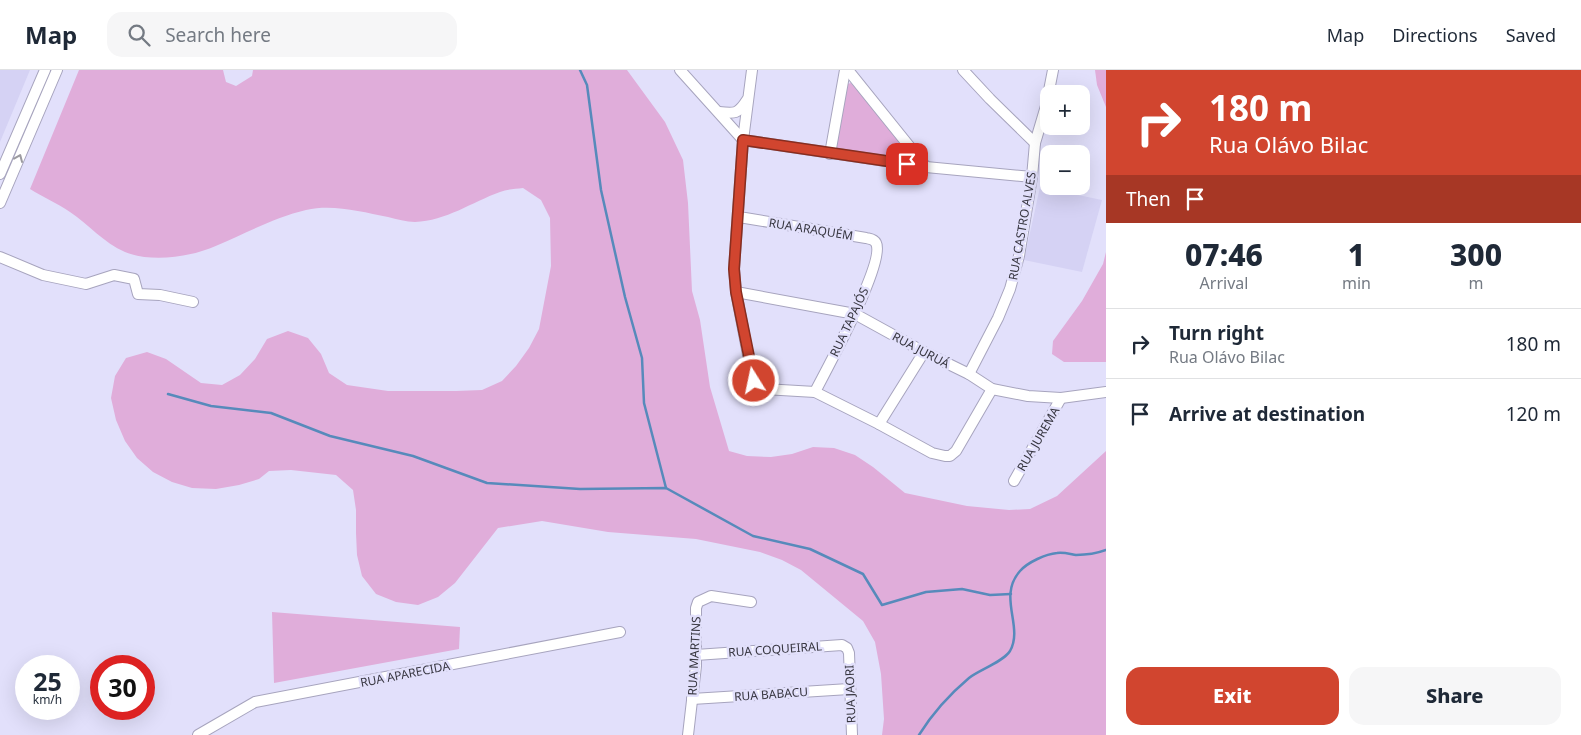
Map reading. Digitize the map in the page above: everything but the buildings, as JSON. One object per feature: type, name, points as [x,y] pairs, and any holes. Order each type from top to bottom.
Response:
[{"type":"street","points":[[0,174],[45,70]]},
{"type":"street","points":[[0,203],[57,70]]},
{"type":"street","points":[[680,70],[743,140],[926,167],[1032,177]]},
{"type":"street","points":[[752,70],[743,140],[734,269],[736,292],[754,381],[757,386],[764,389],[815,392],[932,453],[945,456],[950,456],[956,451],[992,389]]},
{"type":"street","points":[[830,154],[846,70]]},
{"type":"street","points":[[846,70],[926,167]]},
{"type":"street","points":[[964,70],[990,99],[1035,143]]},
{"type":"street","name":"RUA CASTRO ALVES","points":[[969,374],[998,318],[1010,289],[1019,256],[1032,177],[1035,143],[1046,106],[1053,70]]},
{"type":"street","points":[[719,112],[731,114],[736,112],[740,110],[748,98]]},
{"type":"street","name":"RUA ARAQUÉM","points":[[738,217],[866,238],[874,240],[877,250]]},
{"type":"street","name":"RUA TAPAJÓS","points":[[815,392],[855,314],[867,284],[877,250]]},
{"type":"street","points":[[0,257],[43,275],[86,284],[114,276],[134,280],[138,294],[160,295],[193,302]]},
{"type":"street","name":"RUA JURUÁ","points":[[736,292],[855,314],[969,374],[992,389],[1028,396],[1062,398],[1106,392]]},
{"type":"street","points":[[879,424],[924,352]]},
{"type":"street","name":"RUA JUREMA","points":[[1014,481],[1062,398]]},
{"type":"street","name":"RUA MARTINS","points":[[688,735],[696,655],[696,608],[698,602],[711,596],[750,602]]},
{"type":"street","name":"RUA APARECIDA","points":[[198,735],[255,702],[620,632]]},
{"type":"street","name":"RUA COQUEIRAL","points":[[696,655],[834,645],[842,645],[847,648],[849,653]]},
{"type":"street","name":"RUA JAORI","points":[[849,653],[852,735]]},
{"type":"street","name":"RUA BABACU","points":[[692,699],[850,689]]},
{"type":"shaded area","points":[[0,70],[30,70],[0,142]]},
{"type":"shaded area","points":[[79,70],[223,70],[226,82],[236,86],[252,76],[253,70],[627,70],[665,122],[683,160],[688,203],[692,291],[700,320],[710,387],[729,451],[747,456],[771,457],[792,454],[813,447],[834,448],[855,455],[905,493],[967,506],[1009,510],[1030,509],[1057,496],[1106,451],[1106,735],[882,735],[884,719],[881,674],[875,642],[863,621],[801,570],[782,560],[760,552],[696,539],[608,532],[542,521],[498,528],[455,583],[438,597],[418,605],[396,602],[376,594],[362,576],[357,555],[356,510],[353,490],[336,475],[291,470],[269,471],[259,479],[216,489],[192,488],[172,482],[153,472],[137,458],[125,441],[116,420],[111,398],[115,376],[126,358],[147,352],[166,359],[201,383],[222,385],[240,375],[255,359],[267,339],[288,331],[308,338],[321,354],[329,373],[347,385],[388,391],[456,391],[482,390],[502,381],[529,348],[539,329],[551,266],[550,218],[541,200],[523,188],[503,191],[448,215],[426,221],[408,222],[347,209],[316,208],[284,217],[196,253],[159,258],[125,252],[110,244],[70,212],[30,189]]},
{"type":"shaded area","points":[[1095,70],[1106,70],[1106,107],[1097,85]]},
{"type":"shaded area","points":[[851,83],[916,159],[914,163],[839,152],[836,148],[847,84]]},
{"type":"shaded area","points":[[1040,187],[1040,195],[1078,195],[1102,200],[1082,272],[1024,260]]},
{"type":"shaded area","points":[[1106,252],[1106,362],[1064,362],[1052,354],[1053,341],[1082,301],[1103,264]]},
{"type":"shaded area","points":[[272,612],[460,627],[459,649],[274,683]]},
{"type":"waterway","points":[[580,70],[587,85],[601,190],[625,297],[642,358],[644,403],[666,488]]},
{"type":"waterway","points":[[168,394],[211,406],[271,413],[330,436],[413,456],[487,483],[580,489],[666,488],[753,536],[810,549],[863,574],[882,605],[926,592],[962,589],[990,595],[1011,594]]},
{"type":"waterway","points":[[919,735],[936,712],[962,684],[973,675],[1002,659],[1010,651],[1014,641],[1010,601],[1011,591],[1014,581],[1023,568],[1032,562],[1053,554],[1080,555],[1106,550]]},
{"type":"route","points":[[754,381],[736,292],[734,269],[743,140],[907,164]]}]
